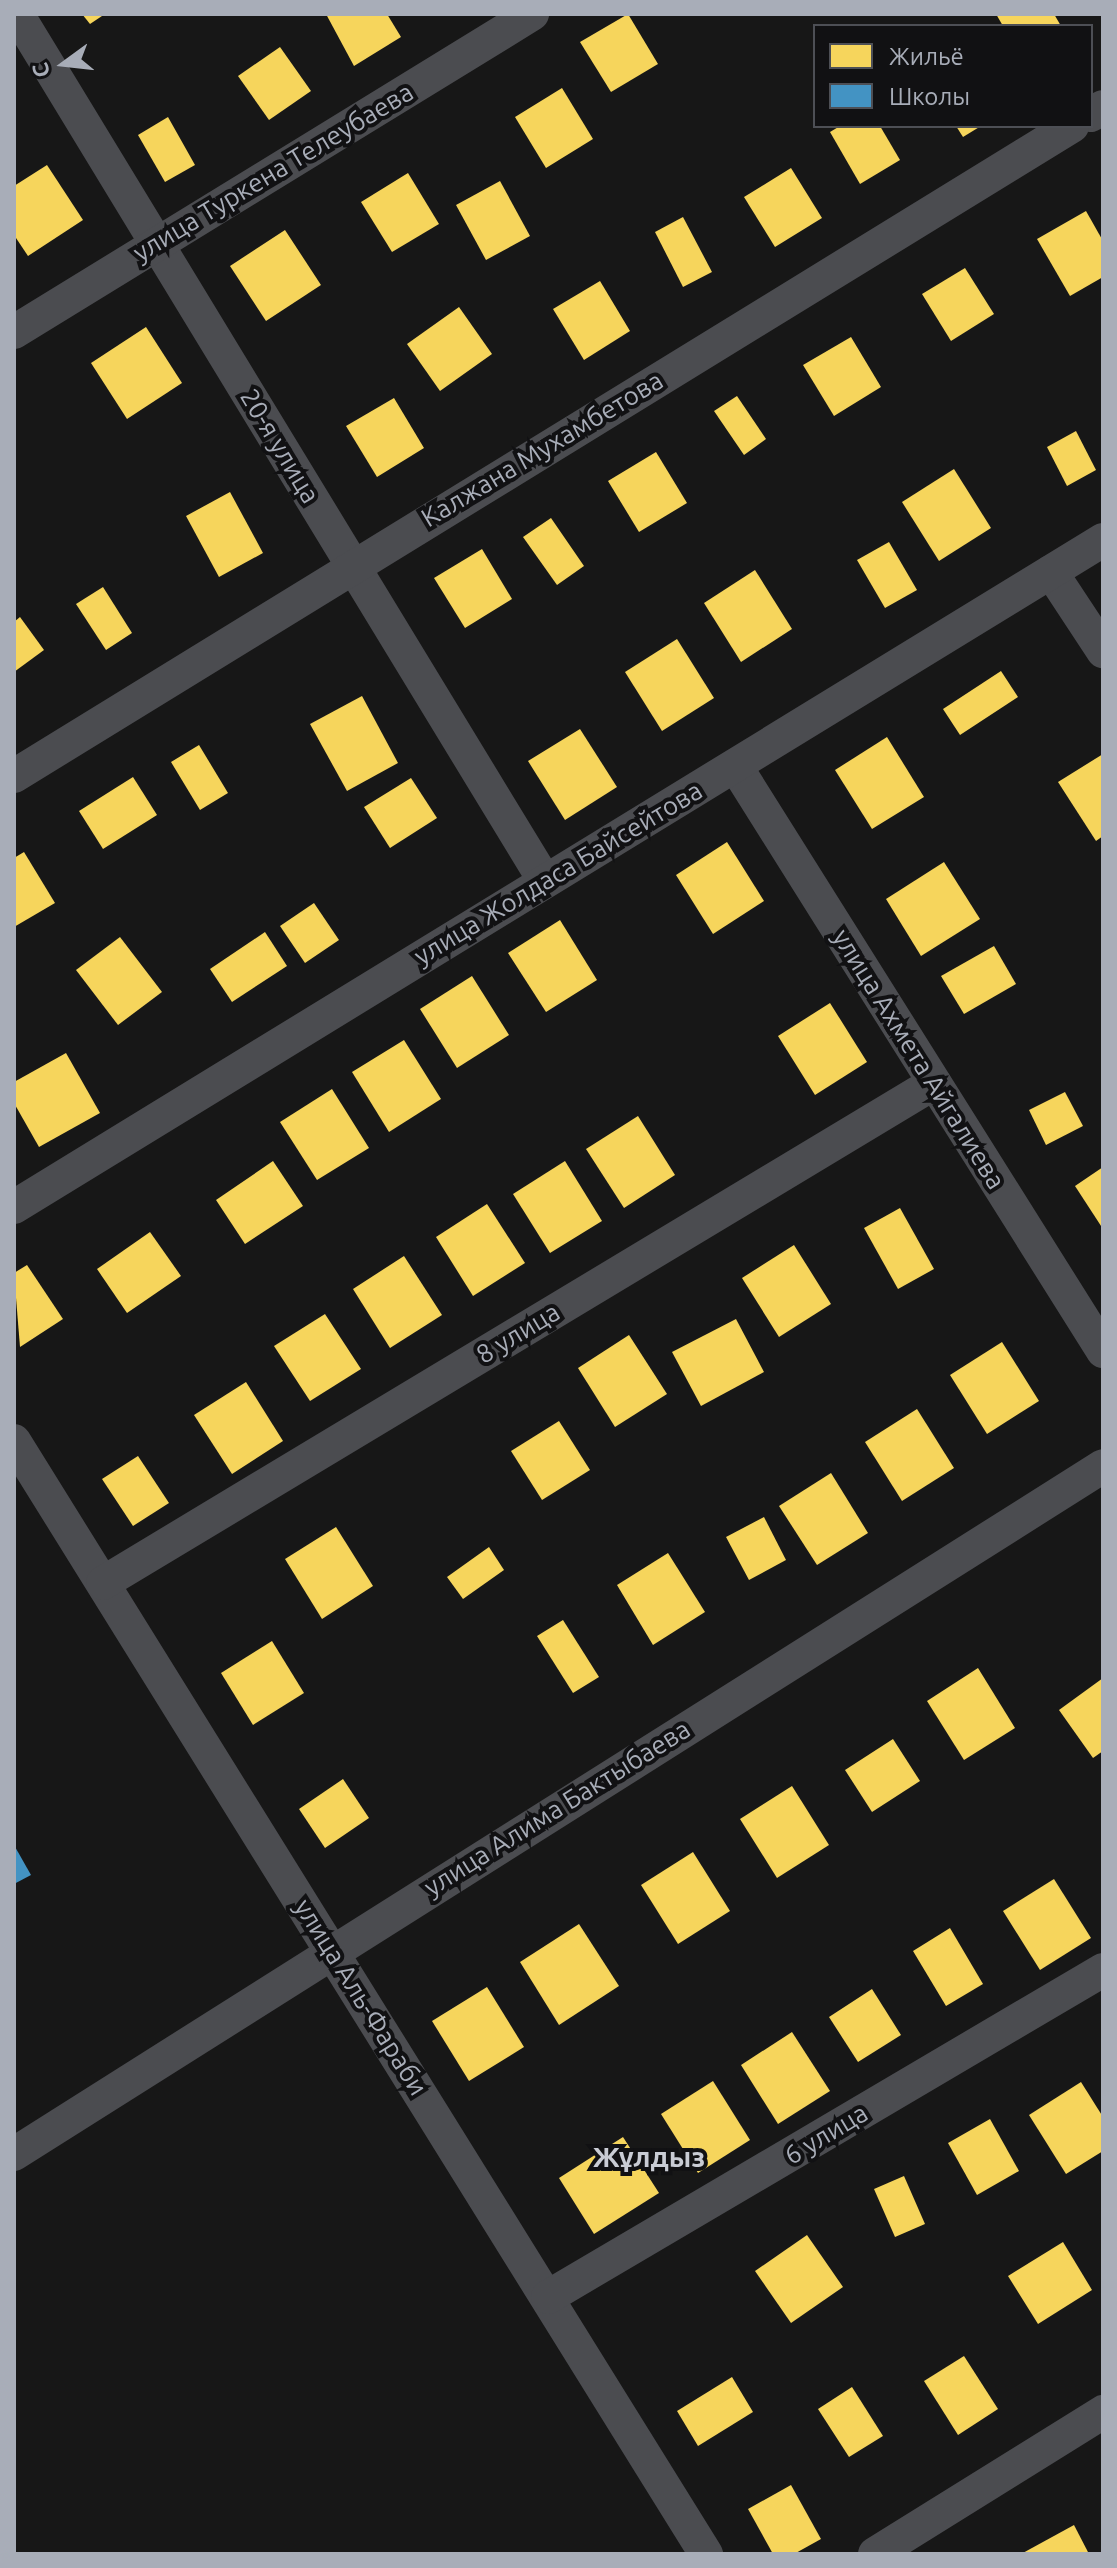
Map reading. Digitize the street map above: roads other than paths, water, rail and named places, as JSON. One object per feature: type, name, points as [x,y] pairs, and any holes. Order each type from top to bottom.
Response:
[{"type":"street","name":"20-я улица","points":[[17,14],[543,878]]},
{"type":"street","name":"улица Туркена Телеубаева","points":[[14,332],[532,14]]},
{"type":"street","name":"Калжана Мухамбетова","points":[[14,776],[352,565],[1069,128]]},
{"type":"street","name":"улица Жолдаса Байсейтова","points":[[14,1207],[543,878],[736,767],[1103,540]]},
{"type":"street","points":[[1051,572],[1103,651]]},
{"type":"street","name":"улица Ахмета Айгалиева","points":[[736,767],[1103,1351]]},
{"type":"street","name":"8 улица","points":[[103,1583],[934,1083]]},
{"type":"street","name":"улица Аль-Фараби","points":[[14,1441],[706,2554]]},
{"type":"street","name":"улица Алима Бактыбаева","points":[[14,2154],[332,1949],[1103,1466]]},
{"type":"street","name":"6 улица","points":[[548,2297],[1103,1970]]},
{"type":"street","points":[[875,2554],[1103,2412]]},
{"type":"district","name":"Жұлдыз","points":[[649,2157]]}]
